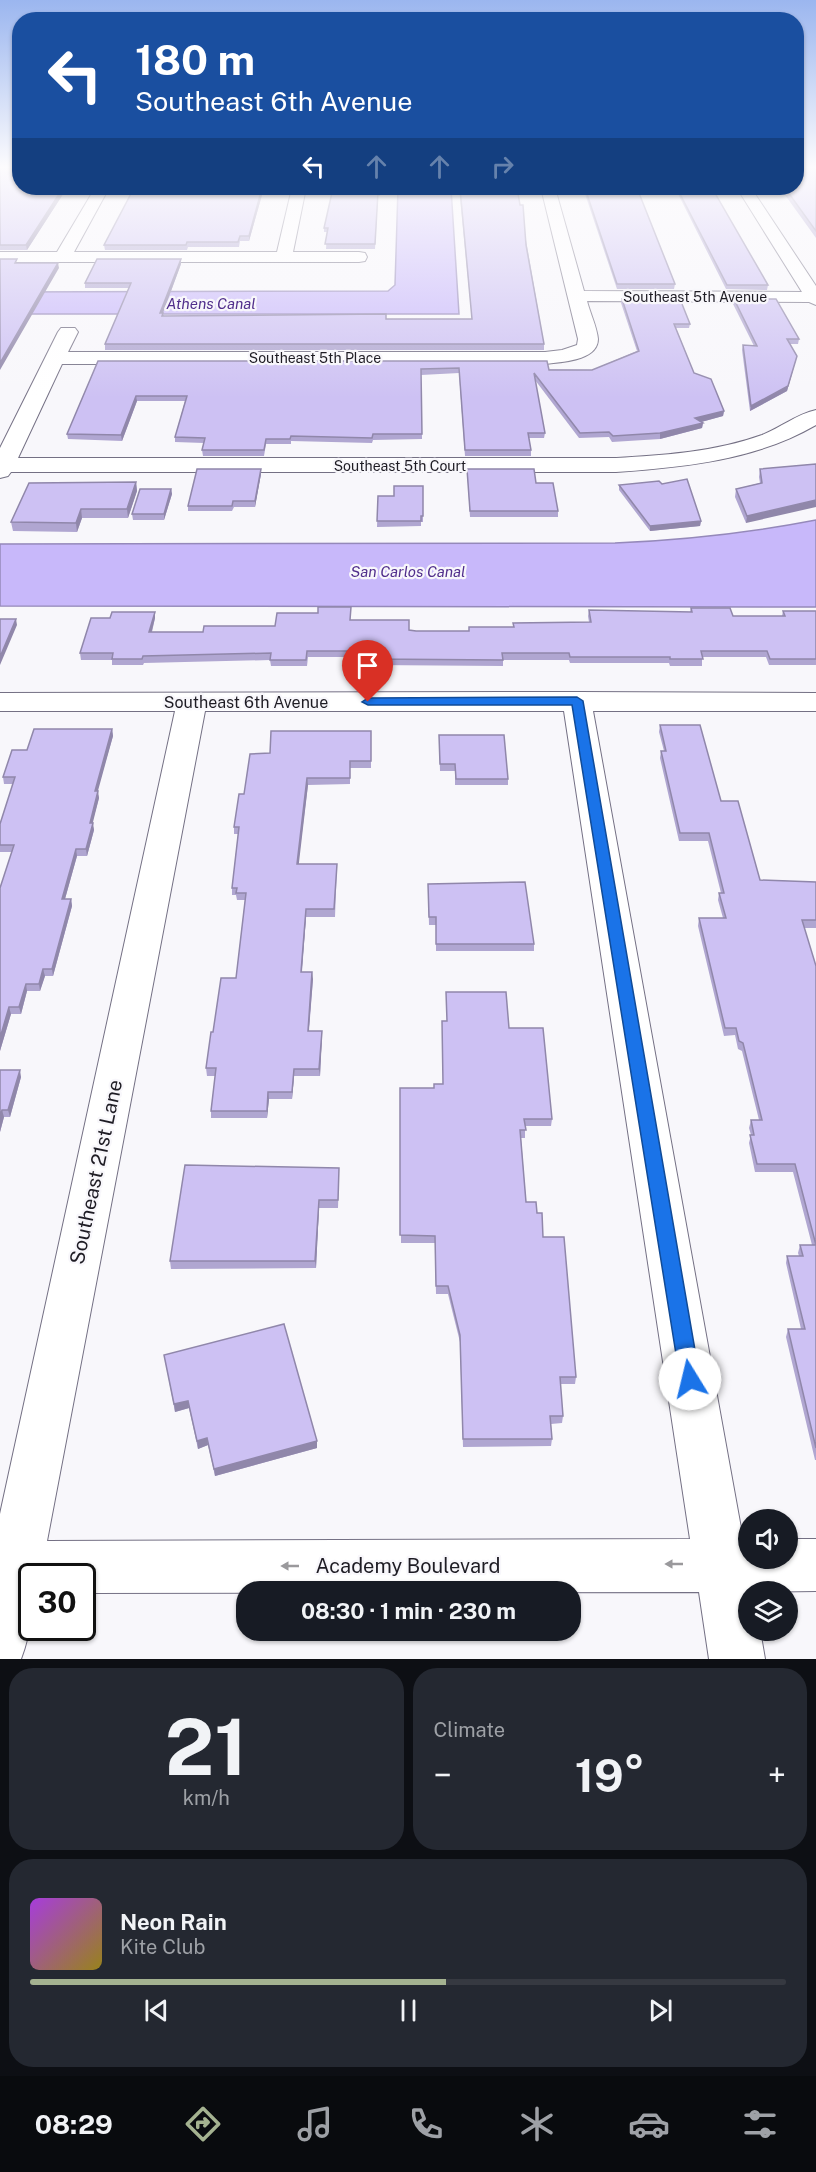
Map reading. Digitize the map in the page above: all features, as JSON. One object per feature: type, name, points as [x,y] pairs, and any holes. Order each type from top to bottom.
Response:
[{"type":"street","points":[[63,257],[71,243]]},
{"type":"street","points":[[284,257],[287,243]]},
{"type":"street","points":[[562,243],[576,296]]},
{"type":"street","points":[[779,243],[815,299]]},
{"type":"street","points":[[0,257],[359,257]]},
{"type":"street","name":"Southeast 5th Avenue","points":[[576,296],[815,299]]},
{"type":"street","name":"Southeast 5th Place","points":[[56,358],[544,358],[574,354],[582,351],[588,344],[576,296]]},
{"type":"street","points":[[2,468],[69,332]]},
{"type":"street","name":"Southeast 5th Court","points":[[2,468],[616,465],[704,456],[748,445],[792,429],[816,416]]},
{"type":"street","points":[[577,701],[737,1659]]},
{"type":"street","name":"Southeast 6th Avenue","points":[[0,702],[816,702]]},
{"type":"street","name":"Southeast 21st Lane","points":[[0,1642],[8,1567],[192,702]]},
{"type":"street","name":"Academy Boulevard","points":[[8,1567],[816,1565]]},
{"type":"water","name":"Athens Canal","points":[[396,243],[455,243],[459,314],[27,314],[0,292],[388,291],[395,285]]},
{"type":"water","name":"San Carlos Canal","points":[[816,520],[816,607],[0,606],[0,544],[615,543],[716,535]]},
{"type":"building","points":[[0,243],[27,243],[26,245]]},
{"type":"building","points":[[105,243],[187,243],[186,245]]},
{"type":"building","points":[[325,243],[375,243],[375,244]]},
{"type":"building","points":[[465,243],[526,243],[544,344],[105,344],[131,283],[85,283],[97,259],[181,259],[160,313],[163,313],[162,316],[386,314],[386,319],[472,319]]},
{"type":"building","points":[[603,243],[659,243],[675,284],[617,284]]},
{"type":"building","points":[[706,243],[744,243],[768,285],[727,285]]},
{"type":"building","points":[[0,259],[17,259],[15,263],[58,263],[0,363]]},
{"type":"building","points":[[622,299],[680,299],[690,324],[674,324],[694,373],[711,379],[724,411],[695,418],[703,423],[660,433],[613,436],[609,432],[580,433],[534,373],[545,433],[528,433],[531,450],[465,450],[459,368],[421,369],[422,434],[373,434],[372,438],[291,436],[290,439],[266,439],[264,450],[202,450],[205,438],[175,437],[187,396],[136,396],[121,435],[67,434],[98,361],[547,361],[549,370],[592,370],[639,351]]},
{"type":"building","points":[[734,299],[776,299],[799,339],[787,339],[797,356],[788,386],[751,406],[743,345],[757,346]]},
{"type":"building","points":[[816,464],[816,500],[747,516],[736,489],[762,483],[760,469]]},
{"type":"building","points":[[197,469],[261,469],[255,501],[233,501],[232,506],[188,506]]},
{"type":"building","points":[[467,469],[534,469],[536,483],[553,483],[558,511],[470,511]]},
{"type":"building","points":[[687,479],[701,521],[650,526],[619,485],[659,481],[662,484]]},
{"type":"building","points":[[136,482],[127,509],[81,509],[76,523],[11,522],[29,483]]},
{"type":"building","points":[[394,486],[423,486],[421,521],[377,521],[378,496],[394,496]]},
{"type":"building","points":[[140,489],[171,489],[164,514],[132,514]]},
{"type":"building","points":[[318,607],[351,607],[350,620],[409,620],[409,630],[416,631],[469,631],[469,627],[514,627],[513,623],[591,622],[589,610],[692,612],[691,608],[730,608],[733,616],[785,616],[783,611],[816,611],[816,659],[770,659],[767,651],[701,651],[703,659],[570,657],[569,653],[502,653],[503,660],[370,659],[371,651],[307,651],[306,660],[270,660],[271,653],[143,656],[142,659],[112,659],[113,653],[80,653],[91,618],[110,618],[112,612],[155,612],[149,632],[203,632],[204,626],[275,626],[277,613],[318,613]]},
{"type":"building","points":[[0,619],[16,619],[0,657]]},
{"type":"building","points":[[660,725],[700,725],[721,801],[738,801],[760,880],[816,882],[816,920],[802,920],[816,966],[816,1245],[795,1164],[757,1164],[750,1135],[754,1135],[751,1120],[762,1120],[743,1043],[739,1041],[736,1028],[725,1028],[699,918],[726,918],[719,893],[724,893],[709,833],[680,833],[661,751],[666,751]]},
{"type":"building","points":[[34,729],[112,729],[95,791],[98,791],[86,849],[76,849],[62,899],[71,899],[52,969],[43,969],[39,984],[26,984],[19,1007],[9,1007],[0,1038],[0,888],[14,845],[0,845],[0,824],[15,777],[3,777],[12,750],[27,750]]},
{"type":"building","points":[[271,731],[371,731],[371,761],[350,761],[350,778],[307,778],[297,864],[337,864],[334,909],[306,909],[301,972],[312,972],[308,1031],[322,1031],[319,1069],[294,1069],[292,1092],[268,1092],[267,1111],[211,1111],[216,1068],[206,1068],[211,1032],[213,1032],[221,978],[236,978],[246,893],[236,893],[237,888],[232,888],[239,827],[234,827],[239,794],[244,794],[250,754],[270,753]]},
{"type":"building","points":[[439,735],[504,735],[508,779],[456,779],[455,764],[440,764]]},
{"type":"building","points":[[525,882],[534,944],[436,944],[436,917],[429,917],[428,884]]},
{"type":"building","points":[[446,992],[506,992],[509,1028],[543,1028],[552,1119],[524,1119],[526,1130],[520,1130],[526,1202],[536,1202],[537,1213],[542,1213],[543,1237],[564,1237],[576,1377],[560,1377],[563,1416],[550,1416],[552,1439],[463,1439],[460,1335],[448,1286],[436,1286],[435,1236],[400,1235],[400,1088],[434,1088],[434,1084],[443,1084],[442,1021],[447,1021]]},
{"type":"building","points":[[0,1070],[20,1070],[8,1110],[2,1110],[0,1117]]},
{"type":"building","points":[[185,1165],[339,1168],[338,1200],[319,1200],[315,1261],[170,1261]]},
{"type":"building","points":[[800,1245],[816,1245],[816,1448],[788,1329],[805,1329],[787,1256],[803,1256]]},
{"type":"building","points":[[284,1324],[317,1441],[214,1469],[207,1438],[197,1441],[188,1401],[174,1404],[164,1355]]},
{"type":"route","points":[[368,702],[577,701],[690,1379]]}]
